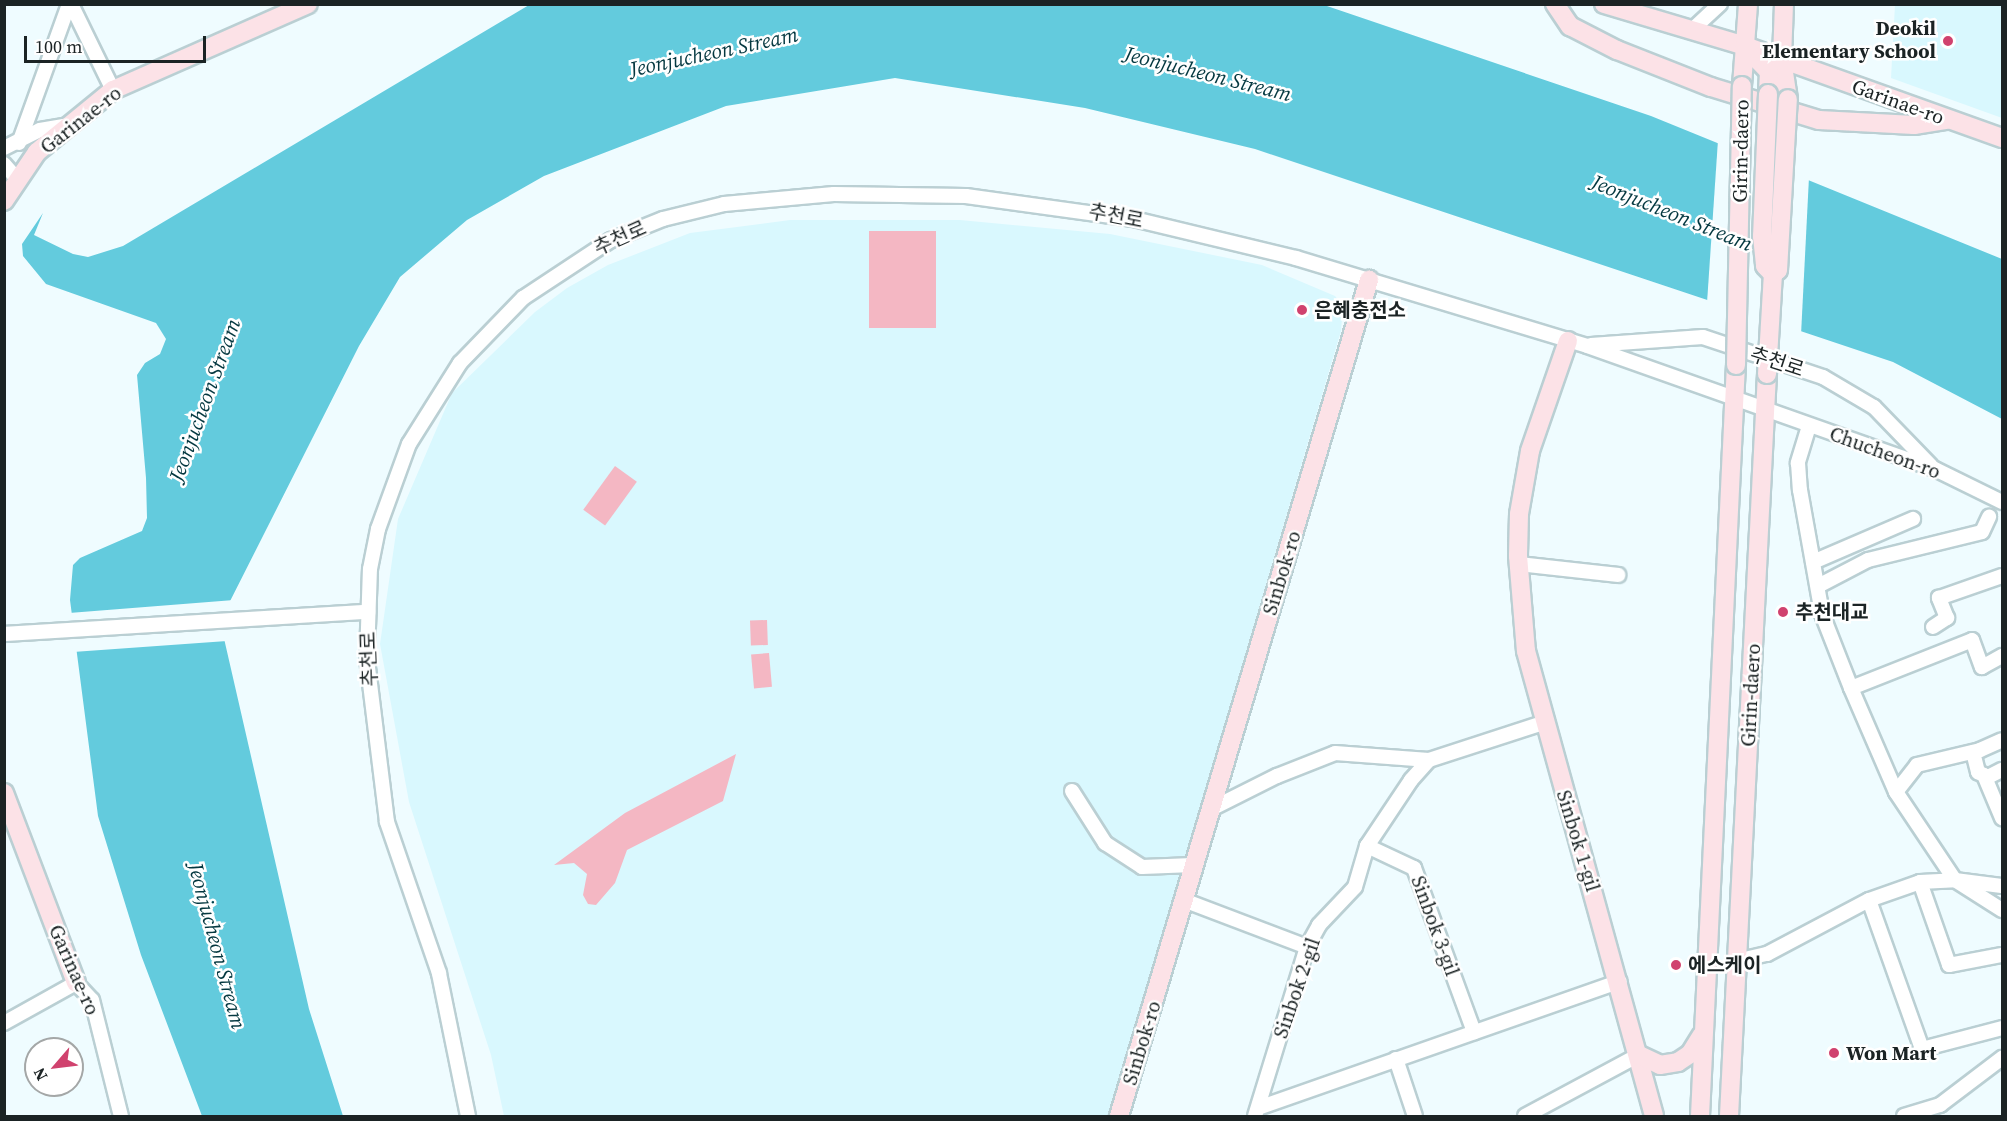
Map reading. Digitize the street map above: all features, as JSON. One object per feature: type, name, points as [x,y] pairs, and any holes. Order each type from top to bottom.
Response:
[{"type":"street","points":[[70,4],[113,90]]},
{"type":"street","points":[[19,143],[70,4]]},
{"type":"street","name":"Garinae-ro","points":[[4,201],[37,152],[67,125],[113,90],[308,4]]},
{"type":"street","points":[[1555,4],[1570,26],[1617,50],[1711,87],[1819,120],[1914,125],[1947,120]]},
{"type":"street","name":"Garinae-ro","points":[[1604,4],[1745,46],[2002,138]]},
{"type":"street","points":[[1693,29],[1720,4]]},
{"type":"street","name":"Girin-daero","points":[[1700,1116],[1702,1034],[1736,366],[1742,86],[1748,4]]},
{"type":"street","name":"Girin-daero","points":[[1729,1116],[1767,374],[1773,274],[1778,270],[1788,99],[1782,59],[1784,4]]},
{"type":"street","name":"Girin-daero","points":[[1745,46],[1769,72],[1761,236],[1765,266],[1773,274]]},
{"type":"street","points":[[4,148],[19,143],[40,130],[67,125]]},
{"type":"street","points":[[4,164],[17,179]]},
{"type":"street","name":"추천로","points":[[468,1116],[439,973],[387,822],[372,714],[368,612],[370,569],[391,491],[409,444],[460,363],[496,323],[557,272],[611,240],[663,219],[724,204],[783,196],[966,196],[1138,220],[1255,247],[1587,346],[1765,410]]},
{"type":"street","name":"Sinbok-ro","points":[[1119,1116],[1186,901],[1193,865],[1369,280]]},
{"type":"street","name":"추천로","points":[[1587,346],[1703,337],[1823,377],[1874,408],[1935,469]]},
{"type":"street","name":"Sinbok 1-gil","points":[[1568,341],[1530,451],[1519,514],[1519,564],[1526,651],[1543,723],[1620,981],[1654,1116]]},
{"type":"street","name":"Chucheon-ro","points":[[1765,410],[1935,469],[2002,502]]},
{"type":"street","points":[[1809,426],[1802,440],[1798,463],[1813,562],[1822,614],[1851,688],[1896,792],[1955,880],[2002,910]]},
{"type":"street","points":[[1818,586],[1868,560],[1982,532],[1989,517]]},
{"type":"street","points":[[1813,562],[1913,519]]},
{"type":"street","points":[[1519,564],[1618,575]]},
{"type":"street","points":[[1933,627],[1947,618],[1939,598],[2002,576]]},
{"type":"street","points":[[4,634],[351,611],[368,612]]},
{"type":"street","points":[[1851,688],[1972,640],[1982,667],[2002,657]]},
{"type":"street","points":[[1211,809],[1276,776],[1335,753],[1429,760],[1543,723]]},
{"type":"street","points":[[1896,792],[1917,765],[1973,752],[2002,740]]},
{"type":"street","points":[[1973,752],[1978,772],[1986,778],[2002,817]]},
{"type":"street","name":"Sinbok 2-gil","points":[[1258,1112],[1308,947],[1319,925],[1355,887],[1367,846],[1383,818],[1429,760]]},
{"type":"street","points":[[1986,778],[2002,770]]},
{"type":"street","points":[[1072,791],[1105,843],[1142,867],[1193,865]]},
{"type":"street","name":"Garinae-ro","points":[[4,793],[76,983],[92,1000],[121,1116]]},
{"type":"street","name":"Sinbok 3-gil","points":[[1367,846],[1414,868],[1474,1032]]},
{"type":"street","points":[[1736,961],[1767,954],[1869,900],[1920,882],[1955,880],[2002,886]]},
{"type":"street","points":[[1920,882],[1949,965],[2002,955]]},
{"type":"street","points":[[1869,900],[1922,1049],[2002,1028]]},
{"type":"street","points":[[1186,901],[1308,947]]},
{"type":"street","points":[[1258,1112],[1396,1059],[1620,981]]},
{"type":"street","points":[[4,1023],[76,983]]},
{"type":"street","points":[[1526,1116],[1639,1055],[1660,1065],[1678,1062],[1690,1054],[1702,1034]]},
{"type":"street","points":[[1904,1116],[1943,1111],[2002,1058]]},
{"type":"street","points":[[1396,1059],[1415,1116]]},
{"type":"shaded area","name":"Deokil Elementary School","points":[[1895,5],[2002,5],[2002,118],[1891,78]]},
{"type":"shaded area","points":[[790,220],[960,220],[1110,234],[1262,265],[1335,296],[1343,306],[1341,331],[1109,1116],[504,1116],[491,1055],[409,802],[380,644],[398,519],[452,393],[535,312],[567,288],[608,265],[690,233]]},
{"type":"shaded area","points":[[869,231],[936,231],[936,328],[869,328]]},
{"type":"shaded area","points":[[615,466],[637,482],[605,526],[583,510]]},
{"type":"shaded area","points":[[767,620],[768,645],[751,646],[750,621]]},
{"type":"shaded area","points":[[769,653],[772,687],[754,688],[751,655]]},
{"type":"shaded area","points":[[736,754],[723,801],[627,850],[615,883],[596,905],[588,904],[583,895],[587,874],[574,863],[554,865],[625,813]]},
{"type":"water","name":"Jeonjucheon Stream","points":[[529,5],[1324,5],[1651,116],[2002,259],[2002,419],[1893,362],[1255,149],[1085,108],[895,78],[726,106],[544,176],[467,220],[400,277],[359,346],[220,621],[309,1009],[343,1116],[202,1116],[141,955],[98,816],[70,600],[73,565],[80,558],[142,531],[147,518],[137,375],[145,363],[160,354],[166,339],[156,323],[46,284],[23,256],[22,244],[43,213],[34,235],[73,254],[88,257],[123,246]]},
{"type":"pier","points":[[1718,140],[1809,177],[1801,335],[1707,303]]},
{"type":"pier","points":[[234,600],[223,622],[227,641],[73,652],[69,613]]},
{"type":"place","name":"Deokil Elementary School","points":[[1948,41]]},
{"type":"place","name":"은혜충전소","points":[[1302,310]]},
{"type":"place","name":"추천대교","points":[[1783,612]]},
{"type":"place","name":"에스케이","points":[[1676,965]]},
{"type":"place","name":"Won Mart","points":[[1834,1053]]}]
